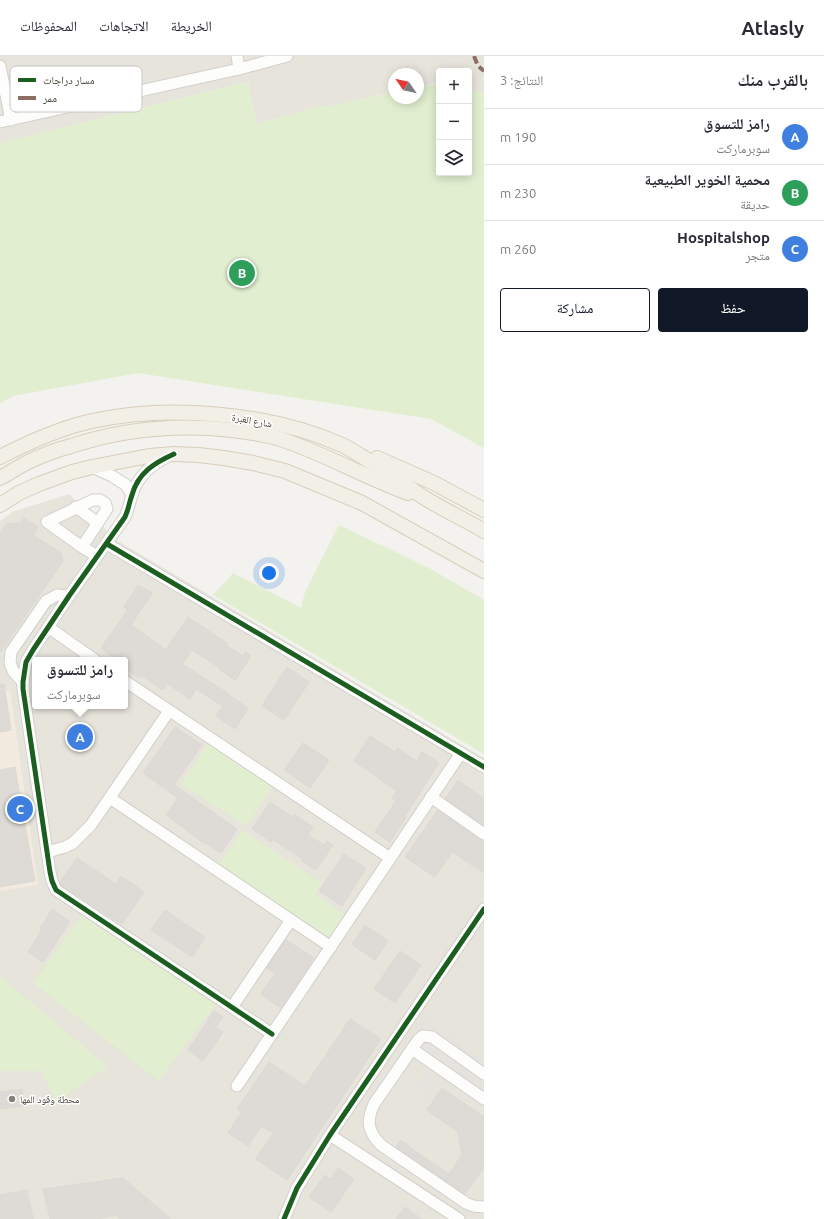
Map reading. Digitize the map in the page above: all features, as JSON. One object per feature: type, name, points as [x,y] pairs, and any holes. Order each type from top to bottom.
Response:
[{"type":"main road","name":"شارع الغبرة","points":[[0,458],[43,437],[92,421],[119,416],[162,412],[204,413],[265,422],[294,429],[343,445],[392,475],[429,501],[484,531]]},
{"type":"main road","points":[[0,478],[27,462],[94,438],[156,428],[217,428],[248,432],[278,439],[310,450],[397,489],[429,501]]},
{"type":"main road","points":[[343,445],[397,466],[484,510]]},
{"type":"main road","points":[[0,504],[39,484],[72,472],[92,467],[149,456],[174,454],[224,458],[253,463],[284,471],[362,503],[484,571]]},
{"type":"street","points":[[237,56],[238,69]]},
{"type":"street","points":[[142,90],[238,69],[287,56]]},
{"type":"street","points":[[0,66],[5,121],[45,112]]},
{"type":"street","points":[[174,454],[156,463],[145,472],[132,496],[126,517],[69,596],[32,650],[26,662],[23,682],[47,852],[52,881],[56,890],[272,1034]]},
{"type":"street","points":[[92,467],[112,476],[126,485],[132,496]]},
{"type":"street","points":[[82,547],[107,509],[105,503],[100,500],[93,500],[76,507],[47,522],[82,547],[97,556]]},
{"type":"street","points":[[76,507],[98,523]]},
{"type":"street","points":[[106,544],[484,767]]},
{"type":"street","points":[[23,682],[13,671],[10,663],[11,652],[46,601],[57,595],[69,596]]},
{"type":"street","points":[[48,627],[91,657]]},
{"type":"street","points":[[128,683],[390,858]]},
{"type":"street","points":[[47,852],[73,843],[91,825],[168,710]]},
{"type":"street","points":[[237,1086],[461,753]]},
{"type":"street","points":[[431,797],[484,834]]},
{"type":"street","points":[[110,798],[331,947]]},
{"type":"street","points":[[284,1219],[297,1188],[330,1135],[484,909]]},
{"type":"street","points":[[232,1007],[291,920]]},
{"type":"street","points":[[484,1074],[432,1037],[423,1036],[419,1039],[374,1104],[370,1112],[369,1122],[370,1131],[381,1145],[460,1199],[473,1206],[484,1207]]},
{"type":"street","points":[[412,1049],[484,1099]]},
{"type":"street","points":[[330,1135],[459,1219]]},
{"type":"shaded area","points":[[0,56],[484,56],[484,94],[472,89],[472,68],[436,68],[436,83],[424,86],[424,68],[388,68],[388,93],[331,106],[313,108],[257,124],[248,82],[142,108],[142,66],[10,66],[10,112],[126,112],[0,143]]},
{"type":"shaded area","points":[[69,494],[118,541],[484,758],[484,1219],[0,1219],[0,521],[12,512]]},
{"type":"shaded area","points":[[10,690],[38,885],[0,891],[0,692]]},
{"type":"shaded area","points":[[425,1020],[484,1060],[484,1091],[411,1041]]},
{"type":"shaded area","points":[[428,1070],[440,1078],[431,1092],[419,1084]]},
{"type":"green space","points":[[248,82],[257,124],[313,108],[331,106],[388,93],[388,104],[424,104],[424,86],[436,84],[436,176],[472,176],[472,89],[484,94],[484,448],[431,419],[138,373],[13,396],[0,403],[0,143],[126,112],[142,112],[142,108]]},
{"type":"green space","points":[[339,525],[429,568],[484,600],[484,754],[213,595],[233,573],[301,608],[305,592]]},
{"type":"green space","points":[[208,743],[273,786],[246,826],[181,784]]},
{"type":"green space","points":[[242,830],[322,883],[315,894],[348,916],[335,936],[326,937],[218,866]]},
{"type":"green space","points":[[82,915],[216,1004],[159,1081],[33,983]]},
{"type":"green space","points":[[0,976],[108,1067],[56,1102],[42,1071],[0,1071]]},
{"type":"building","points":[[24,518],[38,527],[33,535],[61,553],[63,561],[0,653],[0,534],[6,524],[21,523]]},
{"type":"building","points":[[138,585],[152,593],[131,625],[166,650],[188,617],[243,656],[245,652],[251,656],[235,680],[219,669],[220,668],[192,650],[182,664],[248,708],[235,729],[216,716],[223,706],[196,689],[190,699],[167,683],[163,690],[141,675],[139,678],[128,670],[128,657],[113,657],[101,648],[128,610],[124,607]]},
{"type":"building","points":[[287,667],[309,682],[284,720],[262,706]]},
{"type":"building","points":[[0,684],[4,684],[11,730],[0,732]]},
{"type":"building","points":[[175,727],[202,745],[174,785],[237,829],[221,853],[206,843],[205,844],[166,815],[178,798],[143,773]]},
{"type":"building","points":[[370,736],[395,752],[397,748],[417,761],[422,752],[439,763],[390,842],[375,832],[396,801],[392,798],[397,791],[354,761]]},
{"type":"building","points":[[303,743],[329,760],[310,788],[284,770]]},
{"type":"building","points":[[15,767],[35,881],[0,887],[0,770]]},
{"type":"building","points":[[458,780],[484,799],[484,825],[445,799]]},
{"type":"building","points":[[270,802],[292,817],[294,814],[313,827],[308,835],[324,845],[327,841],[333,845],[316,870],[302,861],[303,859],[272,839],[271,842],[252,829]]},
{"type":"building","points":[[438,810],[480,840],[484,841],[484,873],[452,852],[435,877],[405,857]]},
{"type":"building","points":[[344,854],[366,868],[342,906],[319,891]]},
{"type":"building","points":[[77,858],[116,884],[121,876],[144,892],[122,924],[61,885],[60,882]]},
{"type":"building","points":[[52,909],[70,922],[43,962],[28,952],[42,930],[40,928]]},
{"type":"building","points":[[165,910],[205,937],[192,957],[151,930]]},
{"type":"building","points":[[365,925],[388,941],[375,960],[352,944]]},
{"type":"building","points":[[286,940],[314,958],[281,1008],[261,994],[275,973],[267,968]]},
{"type":"building","points":[[400,951],[421,965],[395,1003],[374,989]]},
{"type":"building","points":[[214,1011],[223,1017],[216,1027],[223,1032],[203,1061],[188,1050]]},
{"type":"building","points":[[350,1019],[381,1039],[287,1180],[256,1159],[273,1133],[262,1126],[248,1146],[228,1133],[242,1112],[237,1109],[269,1062],[305,1086]]},
{"type":"building","points":[[442,1088],[484,1117],[484,1167],[465,1194],[396,1147],[401,1140],[449,1174],[462,1155],[458,1132],[427,1110]]},
{"type":"building","name":"محطة وقود المها","points":[[22,1089],[24,1106],[0,1109],[0,1092]]},
{"type":"building","points":[[338,1168],[354,1179],[331,1212],[309,1197],[325,1175],[331,1179]]},
{"type":"building","points":[[123,1178],[171,1219],[121,1219],[117,1215],[97,1219],[50,1219],[43,1189]]},
{"type":"building","points":[[27,1190],[33,1219],[0,1219],[0,1195]]},
{"type":"building","points":[[405,1207],[422,1219],[396,1219]]},
{"type":"marked path","points":[[474,56],[478,66],[484,71]]},
{"type":"cycle path","points":[[174,454],[154,465],[138,481],[125,517],[69,596],[26,662],[23,689],[50,872],[56,890],[272,1034]]},
{"type":"cycle path","points":[[107,544],[484,767]]},
{"type":"cycle path","points":[[284,1219],[297,1188],[330,1135],[484,909]]},
{"type":"place","name":"محمية الخوير الطبيعية","points":[[242,273]]},
{"type":"place","name":"رامز للتسوق","points":[[80,737]]},
{"type":"place","name":"Hospitalshop","points":[[20,809]]},
{"type":"place","name":"محطة وقود المها","points":[[12,1099]]}]
